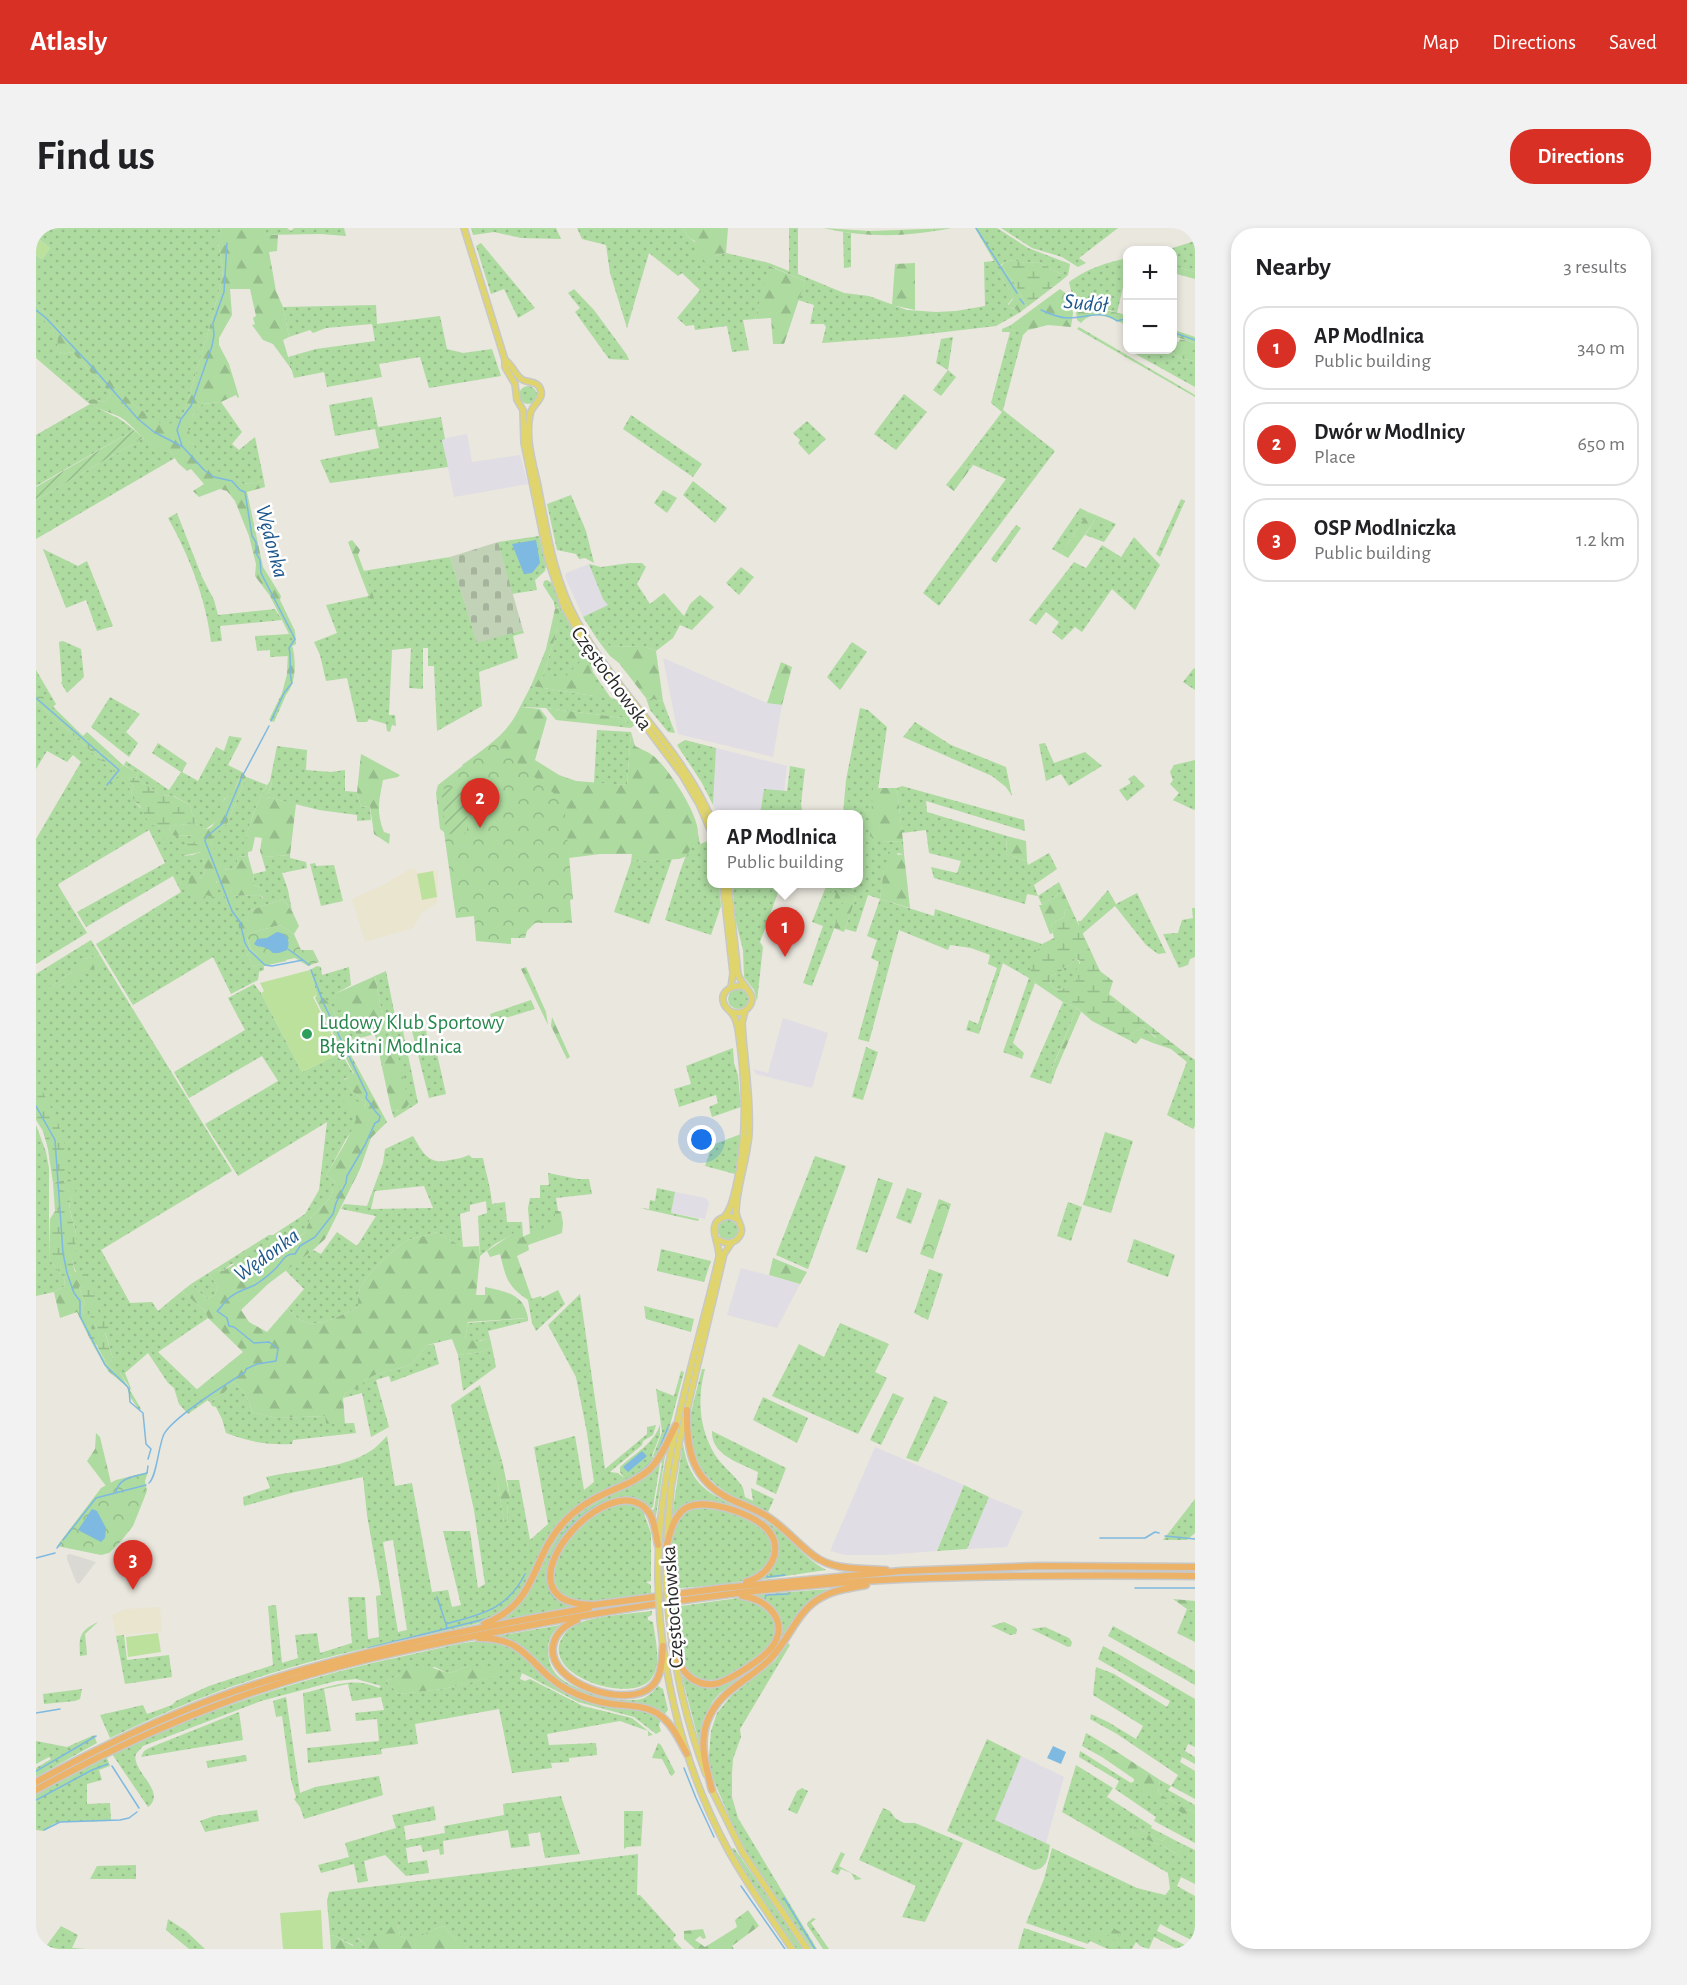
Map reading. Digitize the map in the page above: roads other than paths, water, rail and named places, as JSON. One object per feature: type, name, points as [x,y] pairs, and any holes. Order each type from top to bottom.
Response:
[{"type":"highway","points":[[687,1410],[687,1437],[692,1456],[696,1468],[712,1488],[733,1501],[766,1516],[813,1556],[826,1563],[844,1567],[901,1571]]},
{"type":"highway","points":[[466,1634],[498,1618],[517,1604],[529,1588],[544,1552],[558,1529],[583,1505],[630,1483],[648,1471],[660,1456],[676,1425]]},
{"type":"highway","points":[[616,1603],[582,1605],[566,1601],[557,1593],[552,1585],[550,1572],[561,1544],[577,1526],[596,1511],[611,1503],[625,1500],[638,1504],[648,1512],[653,1521],[658,1545]]},
{"type":"highway","points":[[666,1548],[676,1518],[685,1508],[693,1505],[703,1503],[714,1505],[749,1517],[761,1524],[770,1533],[774,1545],[774,1557],[770,1567],[762,1576],[723,1588]]},
{"type":"highway","points":[[36,1782],[106,1749],[200,1712],[289,1681],[466,1634],[616,1603],[723,1588],[901,1571],[1038,1566],[1195,1567]]},
{"type":"highway","points":[[466,1634],[726,1595],[900,1579],[1065,1575],[1195,1576]]},
{"type":"highway","points":[[712,1790],[704,1756],[703,1739],[709,1717],[720,1699],[770,1659],[800,1615],[817,1600],[843,1589],[900,1579]]},
{"type":"highway","points":[[672,1643],[685,1673],[692,1679],[705,1684],[715,1684],[726,1680],[765,1654],[773,1646],[777,1635],[777,1623],[773,1612],[763,1602],[754,1598],[726,1595]]},
{"type":"highway","points":[[602,1612],[569,1624],[559,1632],[555,1640],[552,1650],[556,1666],[573,1681],[607,1693],[629,1695],[641,1693],[651,1687],[657,1678],[663,1646]]},
{"type":"highway","points":[[466,1634],[513,1644],[555,1681],[582,1697],[612,1704],[642,1707],[654,1712],[664,1718],[673,1728],[687,1754]]},
{"type":"highway","points":[[36,1790],[106,1749]]},
{"type":"main road","points":[[464,228],[505,360],[504,367],[514,382],[520,405],[534,406],[540,400],[541,392],[537,385],[520,378],[505,360]]},
{"type":"main road","points":[[516,392],[530,381]]},
{"type":"main road","name":"Częstochowska","points":[[520,405],[524,412],[525,452],[548,560],[564,607],[590,652],[682,775],[696,797],[707,824]]},
{"type":"main road","name":"Częstochowska","points":[[534,406],[530,412],[529,422],[531,451],[553,560],[568,604],[594,650],[685,770],[707,811]]},
{"type":"main road","points":[[723,888],[733,973],[731,987]]},
{"type":"main road","points":[[728,888],[738,974],[752,998],[750,1006],[745,1011],[731,1012]]},
{"type":"main road","points":[[745,987],[736,985],[731,987],[725,993],[723,1000],[725,1007],[735,1020],[738,1033],[745,1130],[733,1200],[728,1212],[714,1226],[717,1240],[727,1244],[737,1239],[742,1228],[736,1211],[746,1162],[750,1124],[742,1027],[745,1011]]},
{"type":"main road","points":[[723,1218],[731,1216],[738,1220]]},
{"type":"main road","name":"Częstochowska","points":[[717,1240],[719,1257],[665,1475],[658,1545],[660,1620],[673,1703],[687,1754],[705,1802],[726,1846],[750,1887],[792,1949]]},
{"type":"main road","name":"Częstochowska","points":[[732,1242],[724,1254],[671,1488],[666,1548],[669,1618],[686,1715],[712,1790],[743,1854],[807,1949]]},
{"type":"water","points":[[536,540],[540,563],[532,573],[524,574],[512,544]]},
{"type":"water","points":[[277,932],[287,938],[289,944],[287,950],[273,953],[267,948],[254,944],[257,939],[267,938]]},
{"type":"water","points":[[642,1451],[647,1456],[628,1472],[623,1467]]},
{"type":"water","points":[[92,1509],[97,1511],[106,1528],[105,1538],[101,1542],[78,1530]]},
{"type":"water","points":[[1053,1746],[1066,1752],[1061,1764],[1047,1758]]},
{"type":"waterway","name":"Sudół","points":[[976,228],[1017,293]]},
{"type":"waterway","points":[[182,446],[177,430],[181,419],[191,406],[212,346],[213,323],[224,292],[227,243]]},
{"type":"waterway","name":"Sudół","points":[[1020,299],[1024,304]]},
{"type":"waterway","name":"Wędonka","points":[[36,310],[95,370],[138,419],[154,432],[183,447],[204,470],[214,477],[232,481],[245,492],[261,573],[295,639],[289,648],[292,683],[284,693],[271,721]]},
{"type":"waterway","name":"Sudół","points":[[1041,310],[1065,318],[1105,315],[1117,321],[1123,319]]},
{"type":"waterway","name":"Sudół","points":[[1177,334],[1195,340]]},
{"type":"waterway","points":[[36,698],[119,770],[107,785]]},
{"type":"waterway","name":"Wędonka","points":[[269,726],[242,777],[223,823],[206,837],[205,841],[232,911],[240,922],[249,950],[265,965],[272,966],[303,960],[309,965]]},
{"type":"waterway","points":[[288,949],[303,960]]},
{"type":"waterway","name":"Wędonka","points":[[149,1483],[154,1474],[164,1434],[178,1418],[245,1372],[246,1369],[257,1364],[276,1361],[278,1349],[269,1342],[254,1343],[234,1327],[229,1326],[227,1318],[217,1311],[232,1296],[255,1285],[277,1268],[285,1257],[295,1254],[300,1246],[315,1237],[333,1214],[347,1176],[375,1123],[379,1121],[380,1116],[366,1098],[367,1094],[323,1002],[311,970]]},
{"type":"waterway","points":[[36,1106],[55,1140],[63,1253],[74,1293],[80,1301],[80,1316],[105,1365],[129,1388],[130,1402],[143,1413],[146,1444],[151,1449],[148,1459]]},
{"type":"waterway","points":[[656,1457],[668,1427]]},
{"type":"waterway","points":[[536,1562],[547,1540],[570,1512],[590,1498],[635,1475],[652,1461]]},
{"type":"waterway","points":[[116,1492],[124,1480],[147,1473],[148,1466]]},
{"type":"waterway","name":"Wędonka","points":[[63,1540],[96,1498],[146,1485]]},
{"type":"waterway","points":[[553,1596],[547,1579],[550,1559],[560,1540],[575,1522],[594,1508],[613,1499],[632,1498],[648,1506]]},
{"type":"waterway","points":[[1100,1538],[1145,1538],[1155,1532],[1159,1533]]},
{"type":"waterway","points":[[1165,1536],[1195,1539]]},
{"type":"waterway","name":"Wędonka","points":[[57,1548],[61,1543]]},
{"type":"waterway","name":"Wędonka","points":[[36,1558],[55,1553]]},
{"type":"waterway","points":[[447,1629],[446,1624],[482,1613],[501,1603],[510,1596],[525,1574]]},
{"type":"waterway","points":[[767,1575],[767,1577],[785,1575]]},
{"type":"waterway","points":[[1135,1588],[1195,1588]]},
{"type":"waterway","points":[[765,1599],[766,1595],[788,1594]]},
{"type":"waterway","points":[[437,1597],[446,1624]]},
{"type":"waterway","points":[[368,1648],[489,1618]]},
{"type":"waterway","points":[[36,1713],[60,1709]]},
{"type":"waterway","points":[[36,1771],[96,1736]]},
{"type":"waterway","points":[[36,1800],[108,1764]]},
{"type":"waterway","points":[[112,1766],[139,1808]]},
{"type":"waterway","points":[[684,1768],[714,1837]]},
{"type":"waterway","points":[[44,1830],[60,1822],[120,1820],[129,1818],[137,1812]]},
{"type":"waterway","points":[[741,1886],[785,1949]]},
{"type":"waterway","points":[[784,1898],[815,1949]]},
{"type":"place","name":"Dwór w Modlnicy","points":[[480,828]]},
{"type":"place","name":"AP Modlnica","points":[[785,957]]},
{"type":"place","name":"Ludowy Klub Sportowy Błękitni Modlnica","points":[[307,1034]]},
{"type":"place","name":"OSP Modlniczka","points":[[133,1590]]}]
